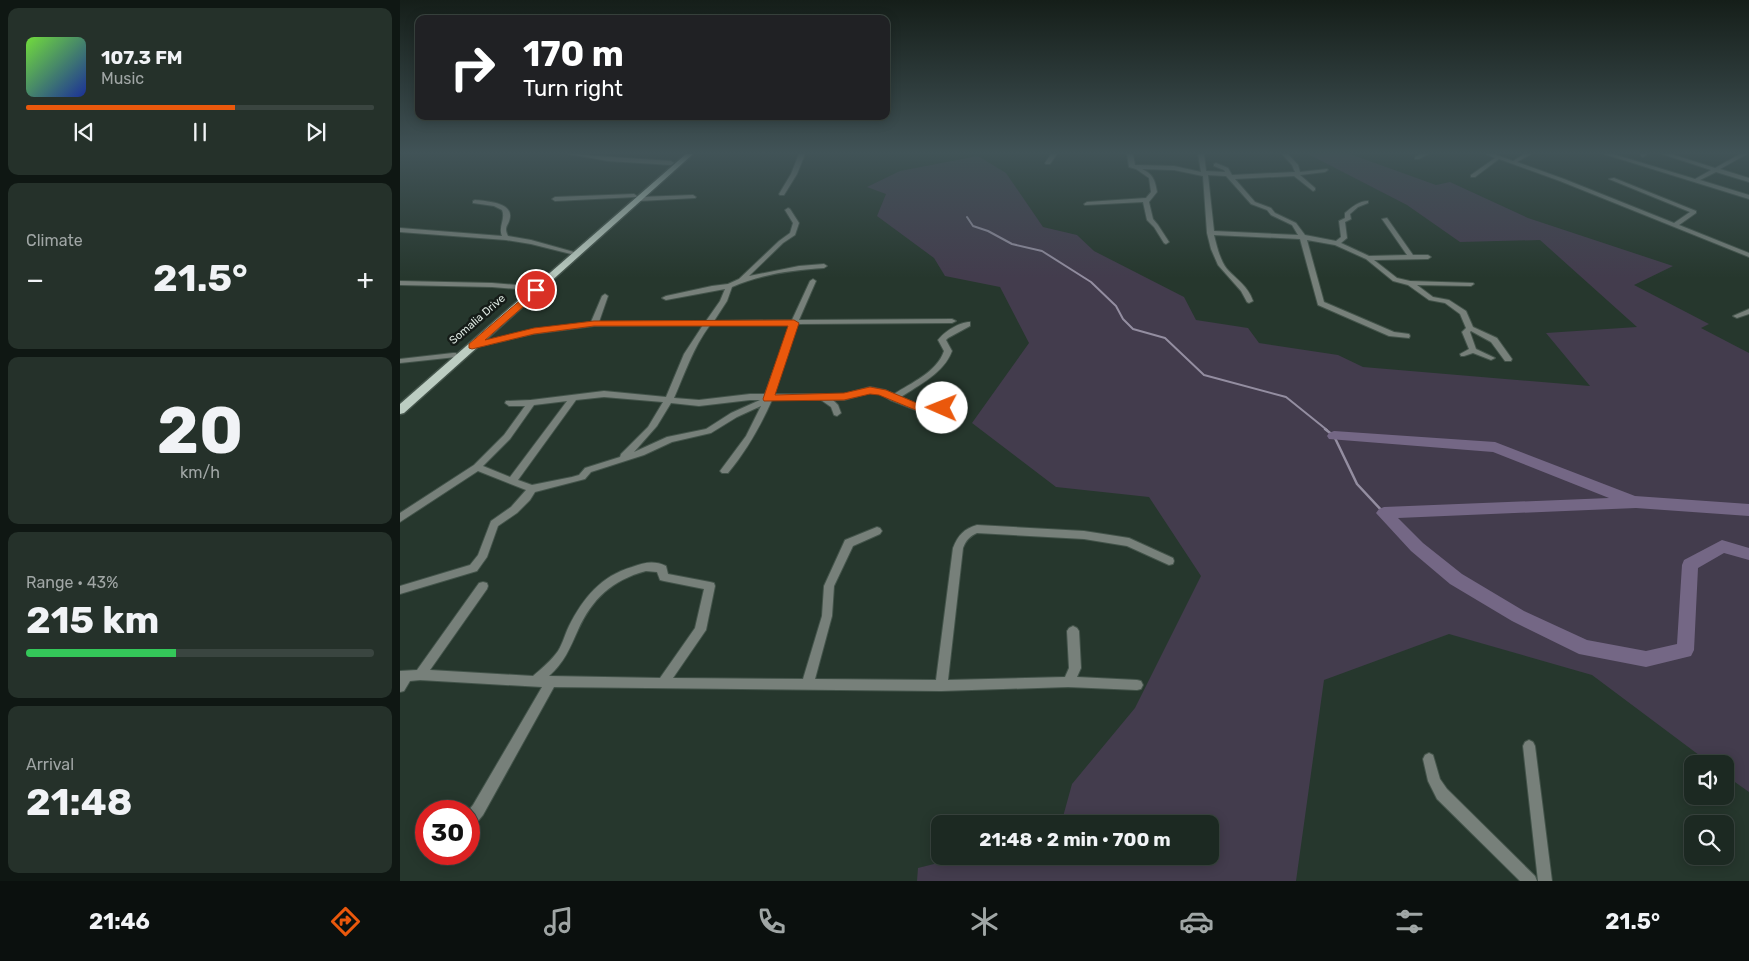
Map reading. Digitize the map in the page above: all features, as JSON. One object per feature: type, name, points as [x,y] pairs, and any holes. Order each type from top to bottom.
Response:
[{"type":"main road","name":"Somalia Drive","points":[[400,403],[638,195]]},
{"type":"main road","name":"Somalia Drive","points":[[400,410],[636,197]]},
{"type":"street","points":[[1087,204],[1146,200],[1151,195]]},
{"type":"street","points":[[1208,195],[1210,233],[1222,266],[1248,294],[1249,301]]},
{"type":"street","points":[[1246,195],[1253,203],[1294,224],[1303,237],[1322,303],[1392,334],[1406,336]]},
{"type":"street","points":[[1599,195],[1749,255]]},
{"type":"street","points":[[1652,195],[1694,212],[1675,225]]},
{"type":"street","points":[[555,199],[693,197]]},
{"type":"street","points":[[1146,200],[1150,220],[1166,242]]},
{"type":"street","points":[[475,202],[501,206],[505,209],[507,217],[502,229],[506,238]]},
{"type":"street","points":[[1337,243],[1344,238],[1342,221],[1348,219],[1347,214],[1356,206],[1366,202]]},
{"type":"street","points":[[742,280],[781,242],[793,234],[796,223],[788,210]]},
{"type":"street","points":[[1385,220],[1411,257]]},
{"type":"street","points":[[400,230],[506,238],[571,252]]},
{"type":"street","points":[[1210,233],[1303,237],[1337,243],[1368,258],[1395,280],[1410,283],[1471,284]]},
{"type":"street","points":[[1368,258],[1428,257]]},
{"type":"street","points":[[666,298],[729,286],[742,280],[799,268],[824,266]]},
{"type":"street","points":[[725,471],[749,442],[768,399],[794,323],[813,281]]},
{"type":"street","points":[[400,283],[492,285],[530,288]]},
{"type":"street","points":[[1410,283],[1430,300],[1451,304],[1462,312],[1470,328],[1494,340],[1508,359]]},
{"type":"street","points":[[624,457],[651,429],[669,400],[692,346],[705,324],[726,298],[729,286]]},
{"type":"street","points":[[594,324],[605,296]]},
{"type":"street","points":[[1737,316],[1749,311]]},
{"type":"street","points":[[472,346],[531,332],[594,324],[952,321]]},
{"type":"street","points":[[893,398],[943,362],[948,351],[942,340],[945,336],[967,324]]},
{"type":"street","points":[[1470,328],[1466,332],[1473,350],[1491,358]]},
{"type":"street","points":[[1464,354],[1473,350]]},
{"type":"street","points":[[400,361],[453,355]]},
{"type":"street","points":[[509,403],[531,403],[604,394],[698,403],[736,398],[844,397],[870,390],[882,392],[918,408],[942,408]]},
{"type":"street","points":[[822,398],[832,402],[836,407],[837,413]]},
{"type":"street","points":[[512,481],[572,399]]},
{"type":"street","points":[[477,467],[532,488],[573,480],[582,477],[588,470],[641,453],[680,435],[708,431],[734,414],[768,399]]},
{"type":"street","points":[[400,518],[477,467],[513,429],[531,403]]},
{"type":"street","points":[[400,590],[473,568],[482,557],[494,524],[521,503],[532,488]]},
{"type":"street","points":[[941,686],[958,548],[962,537],[967,532],[977,529],[1084,535],[1129,542],[1169,561]]},
{"type":"street","points":[[808,684],[827,616],[829,586],[849,543],[877,531]]},
{"type":"street","points":[[535,681],[547,672],[561,655],[573,629],[597,592],[609,580],[625,572],[650,566],[662,569],[664,577],[710,586],[700,630],[663,684]]},
{"type":"street","points":[[420,675],[450,629],[483,586]]},
{"type":"street","points":[[1068,682],[1074,668],[1073,631]]},
{"type":"street","points":[[400,687],[403,676],[420,675],[551,682],[663,684],[941,686],[1068,682],[1137,685]]},
{"type":"street","points":[[480,806],[551,682]]},
{"type":"street","points":[[1529,746],[1545,881]]},
{"type":"street","points":[[1429,759],[1434,780],[1442,794],[1530,881]]},
{"type":"shaded area","points":[[886,195],[1021,195],[1043,227],[1077,235],[1094,251],[1184,297],[1196,320],[1248,328],[1259,343],[1338,355],[1363,367],[1590,386],[1546,333],[1637,327],[1540,240],[1460,242],[1407,205],[1388,195],[1478,195],[1528,218],[1673,266],[1634,285],[1709,324],[1701,328],[1749,353],[1749,792],[1734,781],[1734,755],[1699,755],[1592,675],[1449,634],[1324,680],[1296,881],[917,881],[918,868],[931,865],[1219,865],[1219,815],[1063,815],[1072,784],[1135,708],[1201,576],[1149,497],[1056,487],[972,423],[1029,343],[1000,287],[945,276],[934,258],[877,216]]},
{"type":"waterway","points":[[967,217],[973,226],[988,231],[1012,244],[1042,251],[1091,282],[1116,306],[1123,319],[1133,329],[1165,338],[1204,375],[1286,397],[1327,430]]},
{"type":"waterway","points":[[1325,429],[1334,436],[1357,484],[1384,513]]},
{"type":"waterway","points":[[1334,436],[1495,447],[1630,500]]},
{"type":"waterway","points":[[1749,510],[1636,502],[1384,513],[1417,547],[1456,579],[1518,616],[1585,648],[1646,659],[1685,650],[1690,565],[1722,546],[1749,554]]},
{"type":"route","points":[[536,290],[472,346],[534,331],[594,324],[794,323],[768,399],[844,397],[870,390],[882,392],[905,404],[918,408],[942,408]]}]
